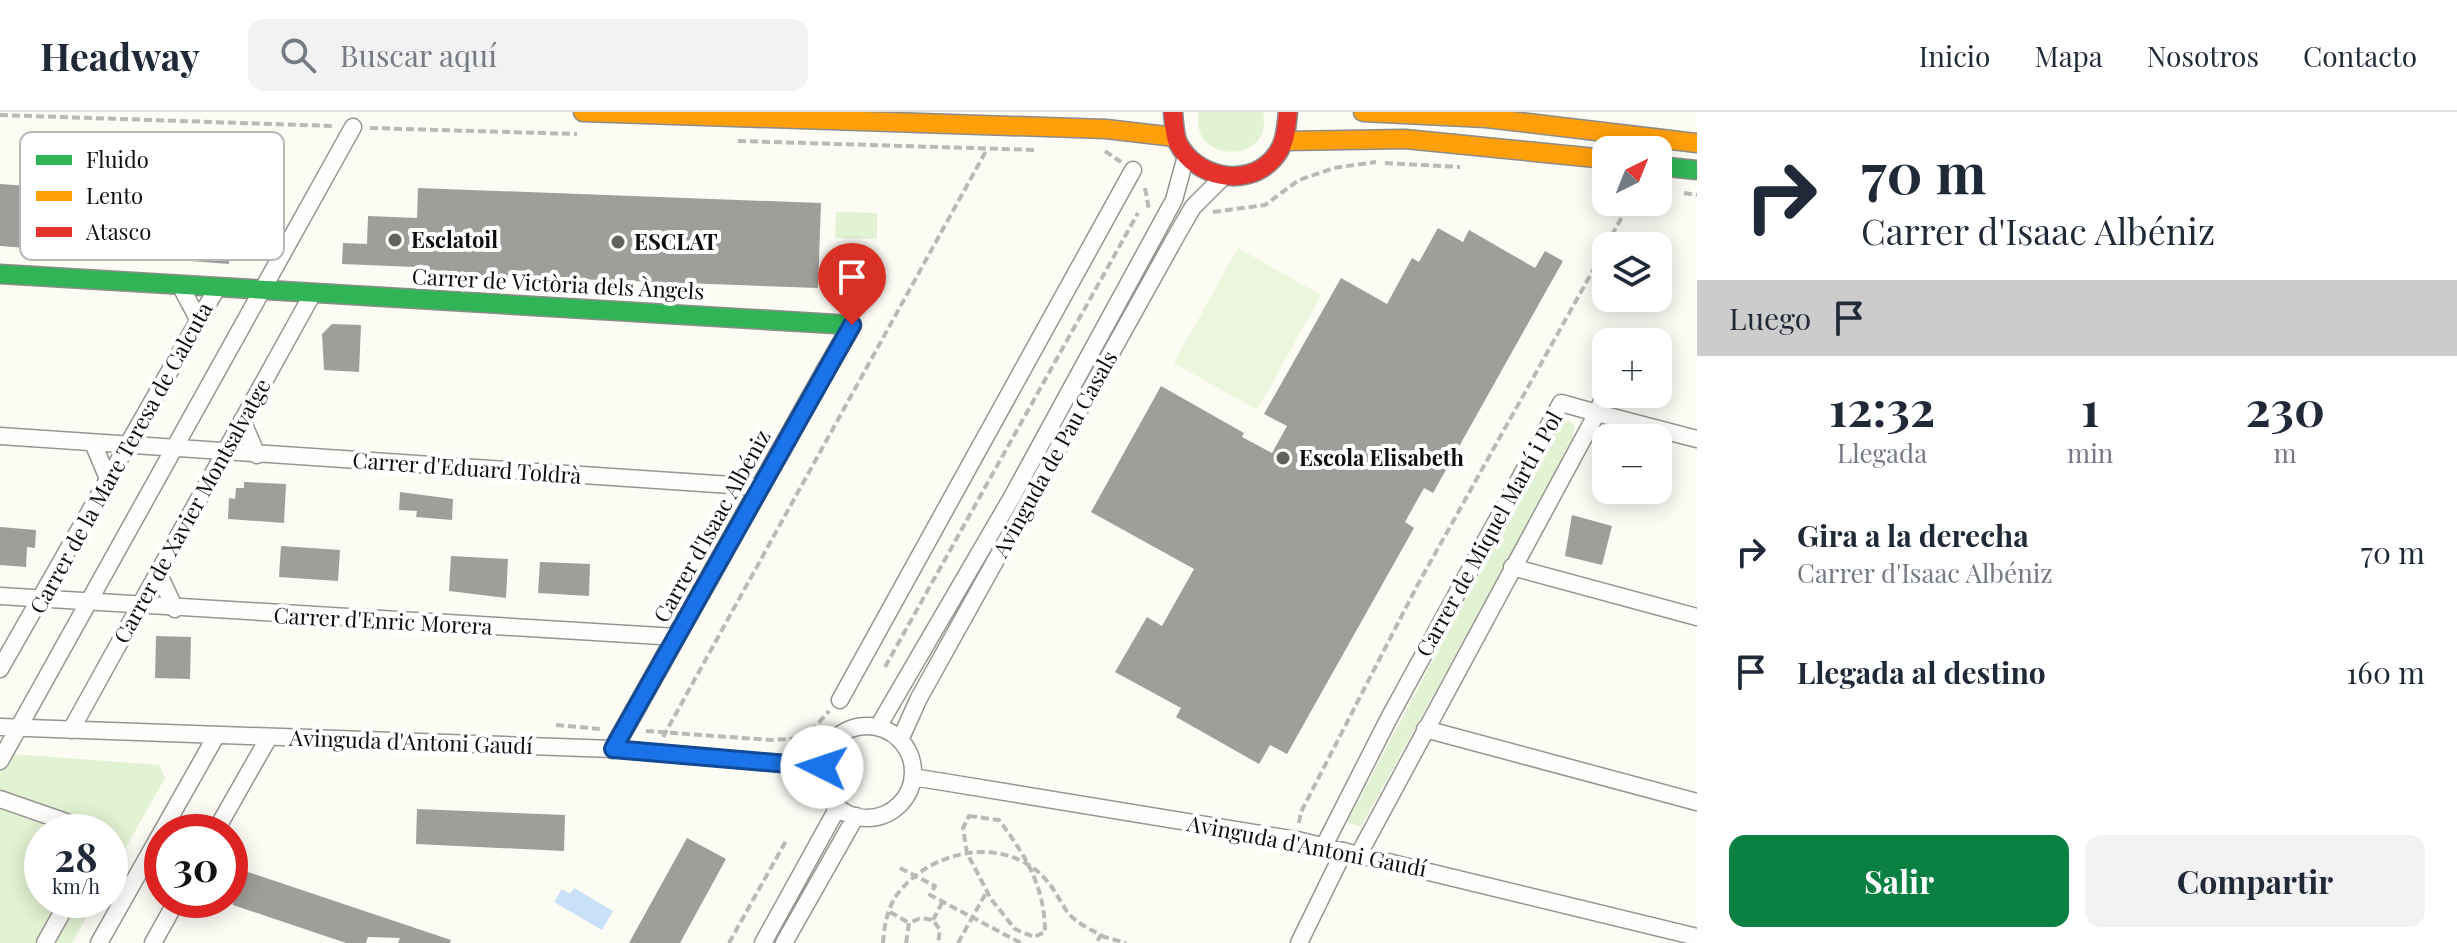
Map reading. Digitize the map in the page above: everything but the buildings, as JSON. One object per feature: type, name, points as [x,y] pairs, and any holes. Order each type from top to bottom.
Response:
[{"type":"street","points":[[583,112],[1106,129],[1175,137]]},
{"type":"street","points":[[1173,112],[1175,137],[1186,156],[1202,170],[1223,177],[1248,175],[1264,167],[1285,141],[1288,112]]},
{"type":"street","points":[[1363,112],[1486,118],[1697,143]]},
{"type":"street","points":[[284,251],[353,127]]},
{"type":"street","points":[[1285,141],[1323,137],[1481,144],[1592,157]]},
{"type":"street","name":"Avinguda de Pau Casals","points":[[878,727],[1004,510],[1174,200],[1186,156]]},
{"type":"street","points":[[1672,167],[1697,170]]},
{"type":"street","points":[[840,700],[1133,170]]},
{"type":"street","name":"Avinguda de Pau Casals","points":[[900,740],[919,698],[1179,231],[1193,207],[1223,177]]},
{"type":"street","points":[[0,761],[279,260]]},
{"type":"street","name":"Carrer de Victòria dels Àngels","points":[[0,274],[852,325]]},
{"type":"street","points":[[180,285],[199,321]]},
{"type":"street","name":"Carrer de la Mare Teresa de Calcuta","points":[[0,669],[130,446],[217,288]]},
{"type":"street","name":"Carrer de Xavier Montsalvatge","points":[[71,730],[313,293]]},
{"type":"street","name":"Carrer d'Isaac Albéniz","points":[[613,749],[852,325]]},
{"type":"street","name":"Carrer de Miquel Martí i Pol","points":[[1299,943],[1425,729],[1597,413],[1561,403],[1424,653],[1324,846]]},
{"type":"street","points":[[1599,408],[1597,413],[1697,439]]},
{"type":"street","points":[[242,420],[257,455]]},
{"type":"street","name":"Carrer d'Eduard Toldrà","points":[[0,436],[761,487]]},
{"type":"street","points":[[93,443],[109,481]]},
{"type":"street","points":[[1512,567],[1697,617]]},
{"type":"street","points":[[158,572],[175,609]]},
{"type":"street","points":[[6,597],[25,628]]},
{"type":"street","name":"Carrer d'Enric Morera","points":[[6,597],[677,637]]},
{"type":"street","points":[[647,636],[660,668]]},
{"type":"street","points":[[861,726],[878,727],[900,740],[908,751],[913,777],[908,794],[889,812],[873,817],[856,816],[838,807],[823,785],[822,767],[827,750],[838,737],[861,726]]},
{"type":"street","name":"Avinguda d'Antoni Gaudí","points":[[0,727],[613,749],[822,767]]},
{"type":"street","points":[[1425,729],[1697,802]]},
{"type":"street","points":[[103,942],[216,736]]},
{"type":"street","points":[[225,814],[269,737]]},
{"type":"street","name":"Avinguda d'Antoni Gaudí","points":[[913,777],[1297,840],[1697,937]]},
{"type":"street","points":[[0,799],[43,814]]},
{"type":"street","points":[[763,943],[838,807]]},
{"type":"street","points":[[784,943],[856,816]]},
{"type":"street","points":[[45,943],[59,918]]},
{"type":"street","points":[[153,943],[167,918]]},
{"type":"path","points":[[0,115],[580,134]]},
{"type":"path","points":[[723,140],[986,151],[1044,150]]},
{"type":"path","points":[[1103,150],[1142,177],[1150,214],[1163,220]]},
{"type":"path","points":[[654,753],[986,151]]},
{"type":"path","points":[[1206,220],[1214,211],[1265,205],[1299,180],[1334,168],[1376,162],[1466,167]]},
{"type":"path","points":[[885,667],[1138,213]]},
{"type":"path","points":[[1297,840],[1301,812],[1410,600],[1592,271]]},
{"type":"path","points":[[556,725],[771,740],[805,738],[840,700]]},
{"type":"path","points":[[969,816],[999,820],[1030,866],[1039,883],[1045,932],[1034,937],[1015,929],[987,892],[967,853],[963,828],[969,816]]},
{"type":"path","points":[[729,943],[787,839]]},
{"type":"path","points":[[883,943],[895,897],[915,876],[946,858],[967,853],[993,853],[1030,866],[1048,881],[1078,922],[1101,935],[1126,943]]},
{"type":"path","points":[[900,868],[935,886],[930,895],[1021,943]]},
{"type":"path","points":[[958,943],[987,892]]},
{"type":"path","points":[[933,920],[943,901]]},
{"type":"path","points":[[889,912],[909,923]]},
{"type":"path","points":[[909,923],[921,918],[933,920]]},
{"type":"path","points":[[933,920],[942,942]]},
{"type":"path","points":[[906,943],[909,923]]},
{"type":"path","points":[[1096,943],[1101,935]]},
{"type":"green space","points":[[1199,112],[1263,112],[1263,129],[1257,142],[1245,149],[1231,152],[1218,149],[1206,142],[1199,129]]},
{"type":"green space","points":[[836,212],[877,213],[877,239],[835,238]]},
{"type":"green space","points":[[1238,248],[1321,295],[1257,410],[1174,363]]},
{"type":"green space","points":[[1570,421],[1575,427],[1572,442],[1361,827],[1347,822],[1559,423]]},
{"type":"green space","points":[[0,753],[159,765],[165,778],[128,844],[128,814],[24,814],[24,918],[86,918],[72,943],[0,943]]},
{"type":"water","points":[[574,888],[613,911],[602,930],[554,902],[562,889],[570,894]]},
{"type":"traffic: fast","points":[[1672,167],[1697,170]]},
{"type":"traffic: fast","points":[[0,274],[852,325],[825,372]]},
{"type":"traffic: slow","points":[[583,112],[1106,129],[1175,137]]},
{"type":"traffic: slow","points":[[1363,112],[1486,118],[1697,143]]},
{"type":"traffic: slow","points":[[1285,141],[1405,139],[1592,158]]},
{"type":"traffic: slow","points":[[613,749],[825,372]]},
{"type":"traffic: jam","points":[[1173,112],[1178,143],[1186,155],[1208,171],[1236,176],[1249,174],[1273,159],[1283,142],[1288,112]]},
{"type":"place","name":"Esclatoil","points":[[395,240]]},
{"type":"place","name":"ESCLAT","points":[[618,242]]},
{"type":"place","name":"Escola Elisabeth","points":[[1283,458]]},
{"type":"route","points":[[822,767],[613,749],[852,325]]}]
